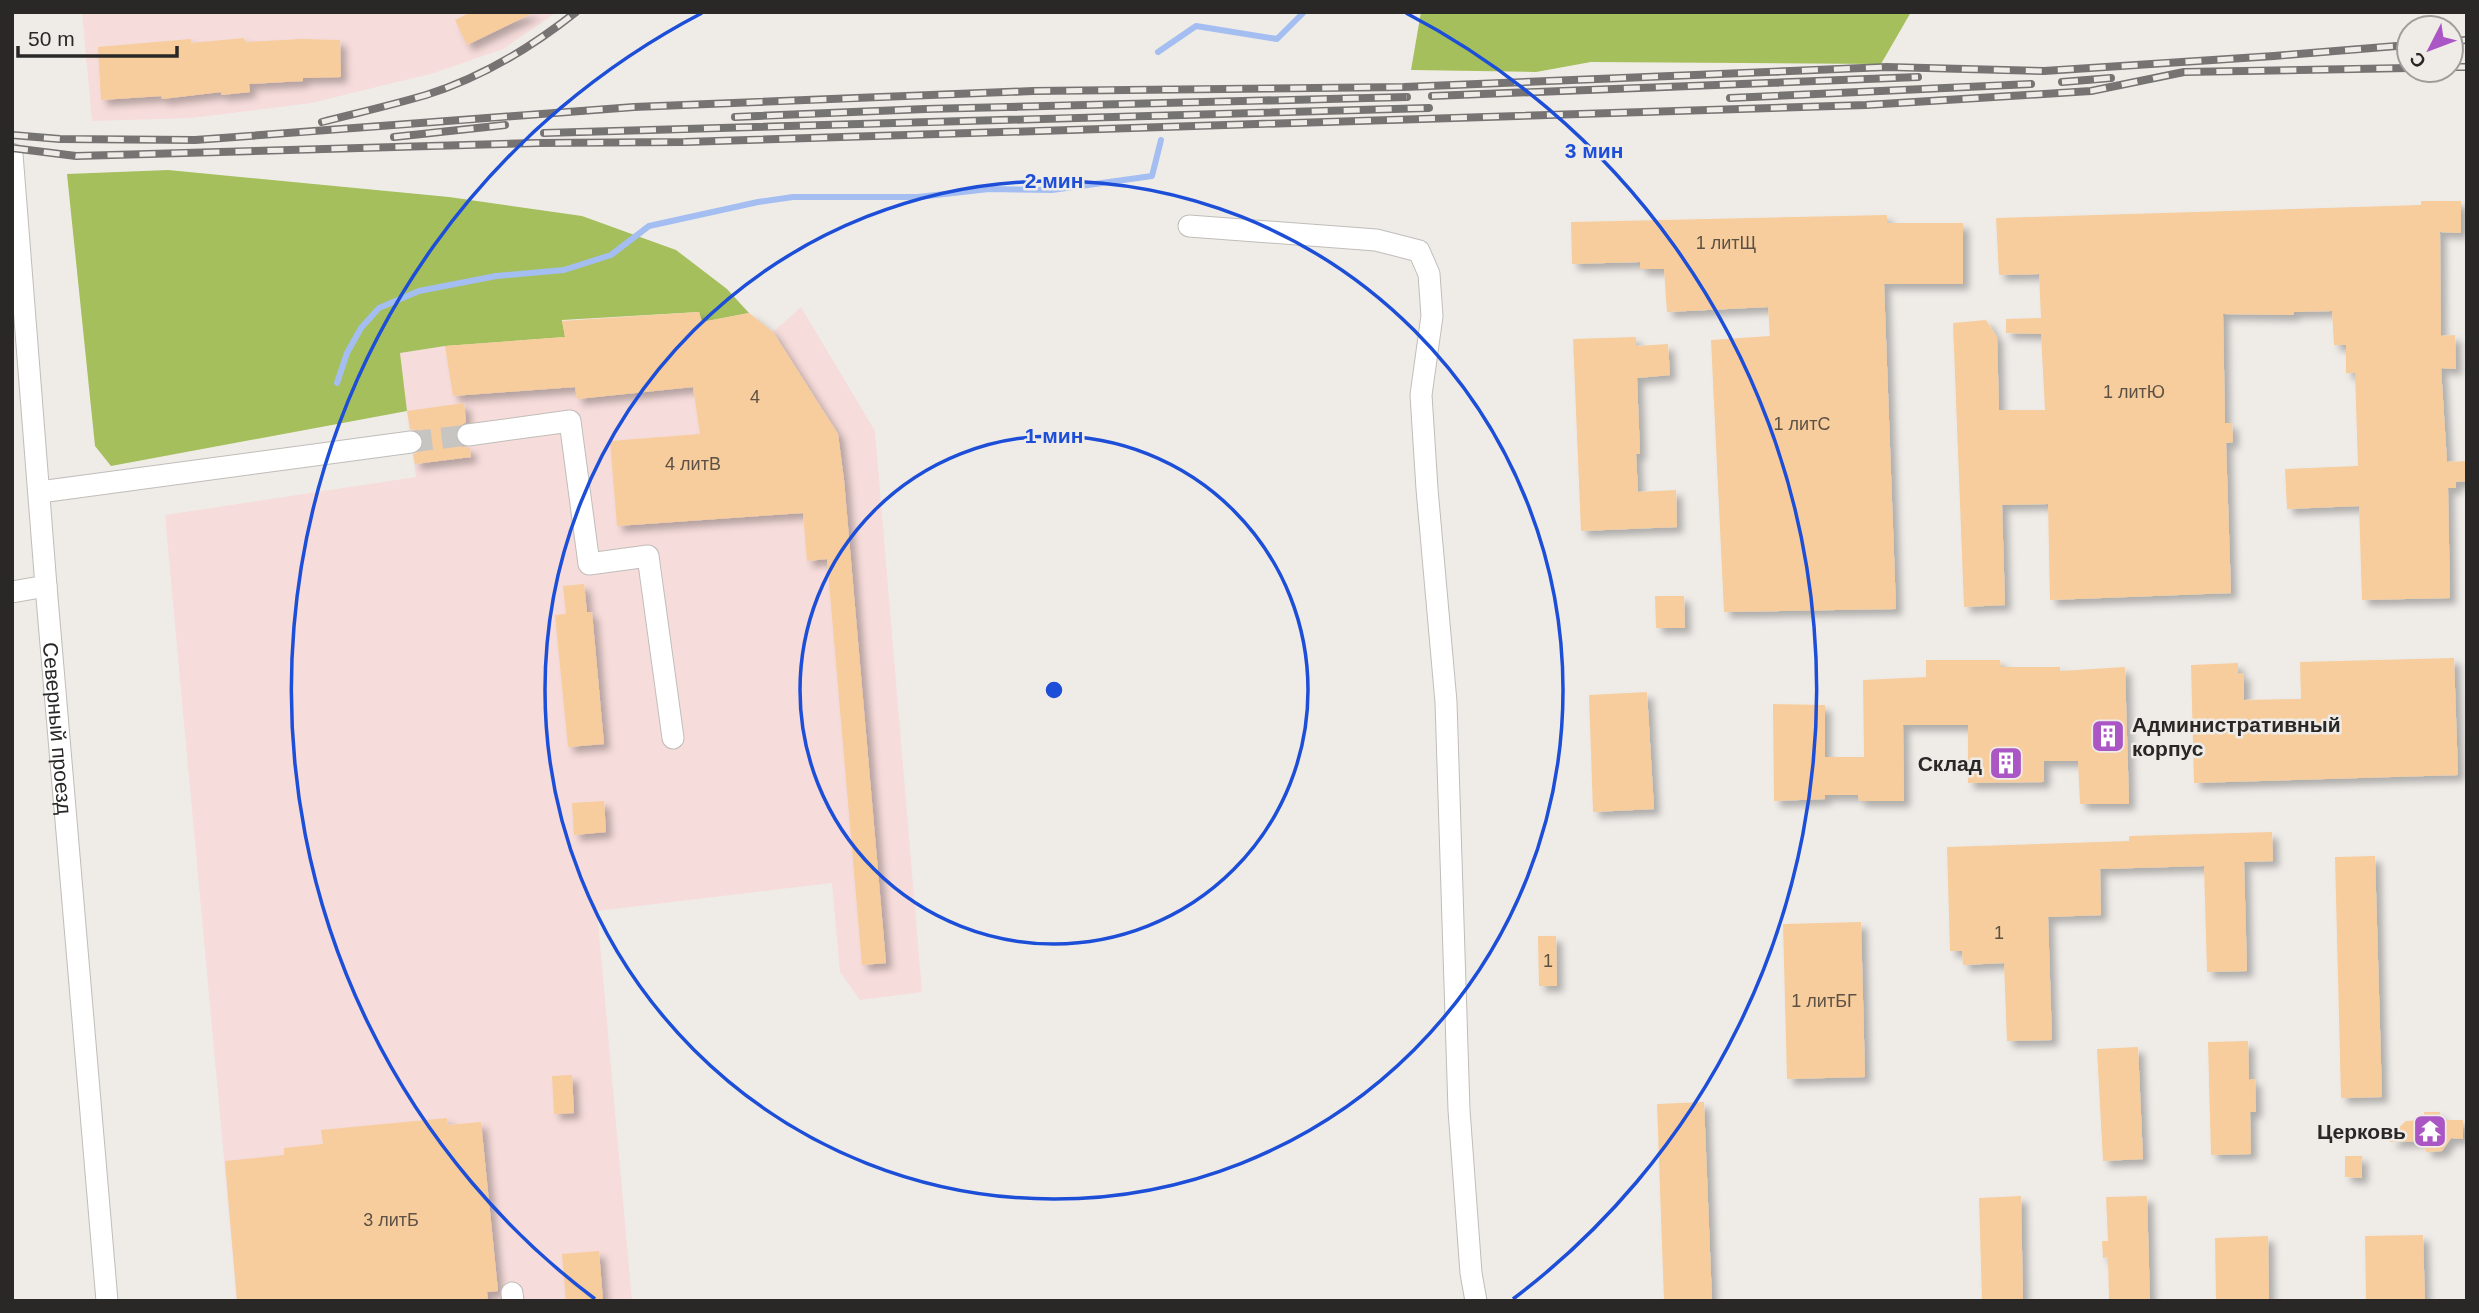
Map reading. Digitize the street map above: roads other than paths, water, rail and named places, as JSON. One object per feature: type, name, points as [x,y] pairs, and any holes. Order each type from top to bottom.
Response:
[{"type":"street","name":"Северный проезд","points":[[12,154],[107,1301]]},
{"type":"street","points":[[1189,226],[1376,240],[1419,251],[1429,274],[1432,316],[1421,395],[1446,702],[1459,1110],[1471,1273],[1476,1301]]},
{"type":"street","points":[[468,435],[570,421],[589,564],[648,556],[673,738]]},
{"type":"street","points":[[40,492],[411,442]]},
{"type":"street","points":[[12,592],[46,586]]},
{"type":"waterway","points":[[1158,52],[1196,26],[1277,39],[1304,12]]},
{"type":"waterway","points":[[337,383],[347,353],[361,328],[379,308],[419,291],[496,276],[564,270],[611,255],[649,226],[758,202],[793,197],[918,197],[989,189],[1052,190],[1152,176],[1161,140]]},
{"type":"tunnel","points":[[411,442],[468,435]]},
{"type":"railway","points":[[322,122],[426,95],[466,80],[523,49],[576,12]]},
{"type":"railway","points":[[12,135],[60,139],[195,140],[634,107],[1033,91],[1404,87],[1887,67],[2044,71],[2395,46]]},
{"type":"railway","points":[[12,148],[76,156],[537,143],[685,142],[1866,105],[2091,91],[2184,72],[2395,68]]},
{"type":"railway","points":[[1432,96],[1918,77]]},
{"type":"railway","points":[[2062,82],[2111,78]]},
{"type":"railway","points":[[1730,98],[2031,84]]},
{"type":"railway","points":[[735,117],[925,109],[1407,97]]},
{"type":"railway","points":[[544,133],[1429,108]]},
{"type":"railway","points":[[394,137],[505,125]]},
{"type":"place","name":"Административный корпус","points":[[2108,736]]},
{"type":"place","name":"Склад","points":[[2006,763]]},
{"type":"place","name":"Церковь","points":[[2430,1131]]}]
